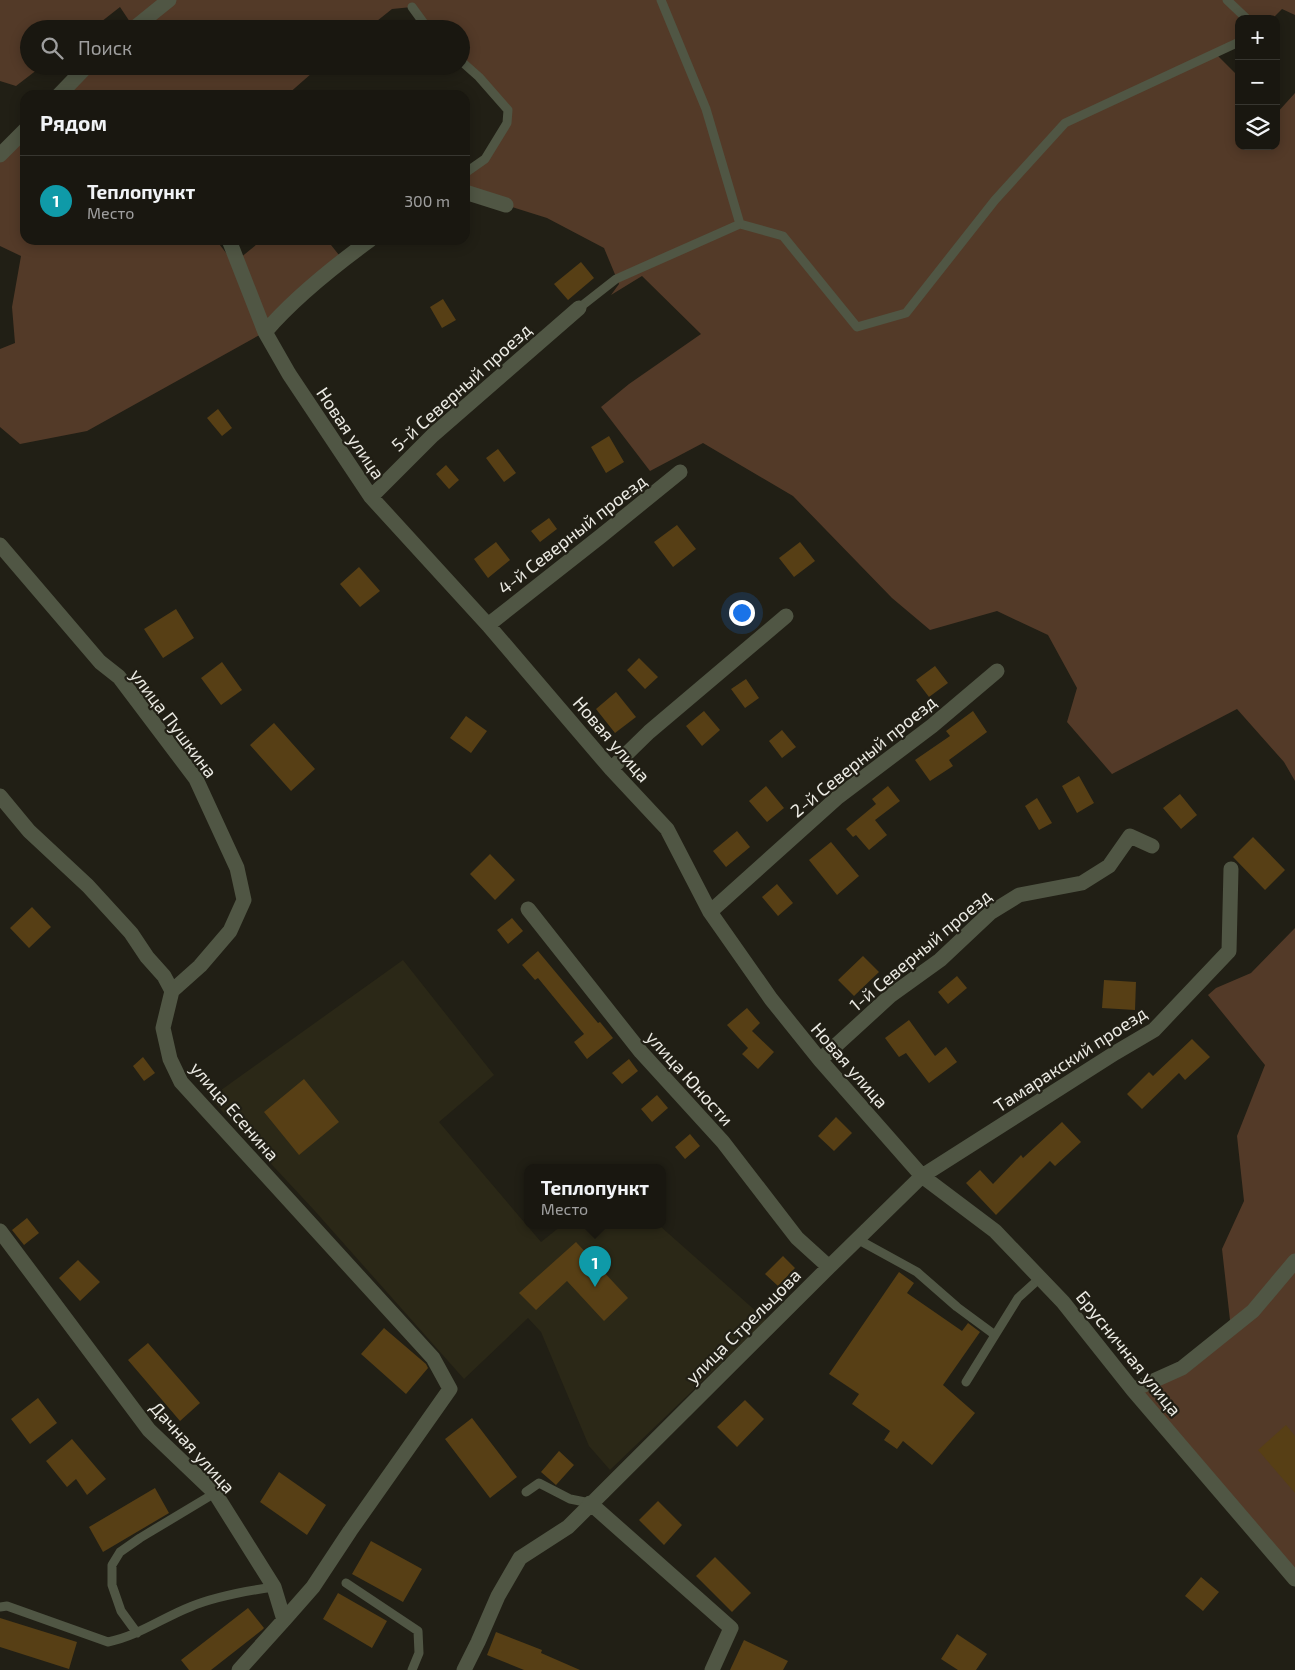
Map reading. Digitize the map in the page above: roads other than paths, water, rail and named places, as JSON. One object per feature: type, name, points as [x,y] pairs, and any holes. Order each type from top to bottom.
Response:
[{"type":"street","points":[[144,20],[169,0]]},
{"type":"street","points":[[64,90],[78,75]]},
{"type":"street","points":[[0,155],[20,135]]},
{"type":"street","points":[[470,193],[506,204]]},
{"type":"street","name":"Новая улица","points":[[231,245],[265,332],[289,374],[371,497],[488,625],[611,769],[667,828],[710,912],[771,999],[820,1060],[922,1176]]},
{"type":"street","points":[[265,332],[279,316],[343,260],[363,245]]},
{"type":"street","name":"5-й Северный проезд","points":[[371,497],[432,434],[579,308]]},
{"type":"street","name":"4-й Северный проезд","points":[[488,625],[680,472]]},
{"type":"street","name":"улица Пушкина","points":[[0,545],[100,662],[119,677],[196,779],[238,868],[244,900],[230,931],[200,966],[172,991]]},
{"type":"street","points":[[611,769],[649,732],[786,616]]},
{"type":"street","name":"2-й Северный проезд","points":[[710,912],[838,797],[932,726],[997,671]]},
{"type":"street","points":[[0,796],[30,830],[71,869],[132,933],[147,956],[164,976],[172,991]]},
{"type":"street","name":"1-й Северный проезд","points":[[820,1060],[890,996],[940,960],[990,913],[1019,895],[1082,884],[1109,866],[1130,836],[1152,846]]},
{"type":"street","name":"Тамаракский проезд","points":[[922,1176],[1154,1030],[1229,951],[1232,869]]},
{"type":"street","name":"улица Юности","points":[[528,909],[641,1052],[723,1142],[797,1238],[829,1267]]},
{"type":"street","name":"улица Есенина","points":[[172,991],[163,1028],[170,1060],[181,1082],[433,1358],[450,1389],[313,1587],[284,1620]]},
{"type":"street","name":"улица Стрельцова","points":[[464,1670],[498,1596],[520,1558],[568,1527],[590,1503],[922,1176]]},
{"type":"street","name":"Брусничная улица","points":[[922,1176],[995,1231],[1063,1302],[1132,1390],[1292,1575]]},
{"type":"street","name":"Дачная улица","points":[[0,1231],[149,1430],[215,1493],[274,1587],[284,1620]]},
{"type":"street","points":[[1132,1390],[1182,1368],[1254,1311],[1295,1261]]},
{"type":"street","points":[[590,1503],[731,1628],[712,1670]]},
{"type":"street","points":[[239,1670],[284,1620]]},
{"type":"lane","points":[[661,0],[706,109],[740,224]]},
{"type":"lane","points":[[1227,0],[1244,15]]},
{"type":"lane","points":[[412,7],[421,20]]},
{"type":"lane","points":[[579,308],[616,279],[740,224],[783,236],[857,327],[906,313],[994,200],[1065,123],[1235,44]]},
{"type":"lane","points":[[470,70],[508,110],[507,124],[485,160],[470,170]]},
{"type":"lane","points":[[857,1240],[917,1272],[957,1307],[995,1335]]},
{"type":"lane","points":[[966,1382],[1018,1298],[1040,1278]]},
{"type":"lane","points":[[526,1492],[539,1483],[570,1499],[590,1503]]},
{"type":"lane","points":[[137,1633],[121,1611],[112,1585],[112,1565],[120,1552],[215,1493]]},
{"type":"lane","points":[[346,1584],[418,1632],[418,1652],[412,1670]]},
{"type":"lane","points":[[0,1607],[7,1606],[108,1642],[124,1639],[190,1607],[244,1592],[274,1587]]},
{"type":"place","name":"Теплопункт","points":[[595,1287]]}]
